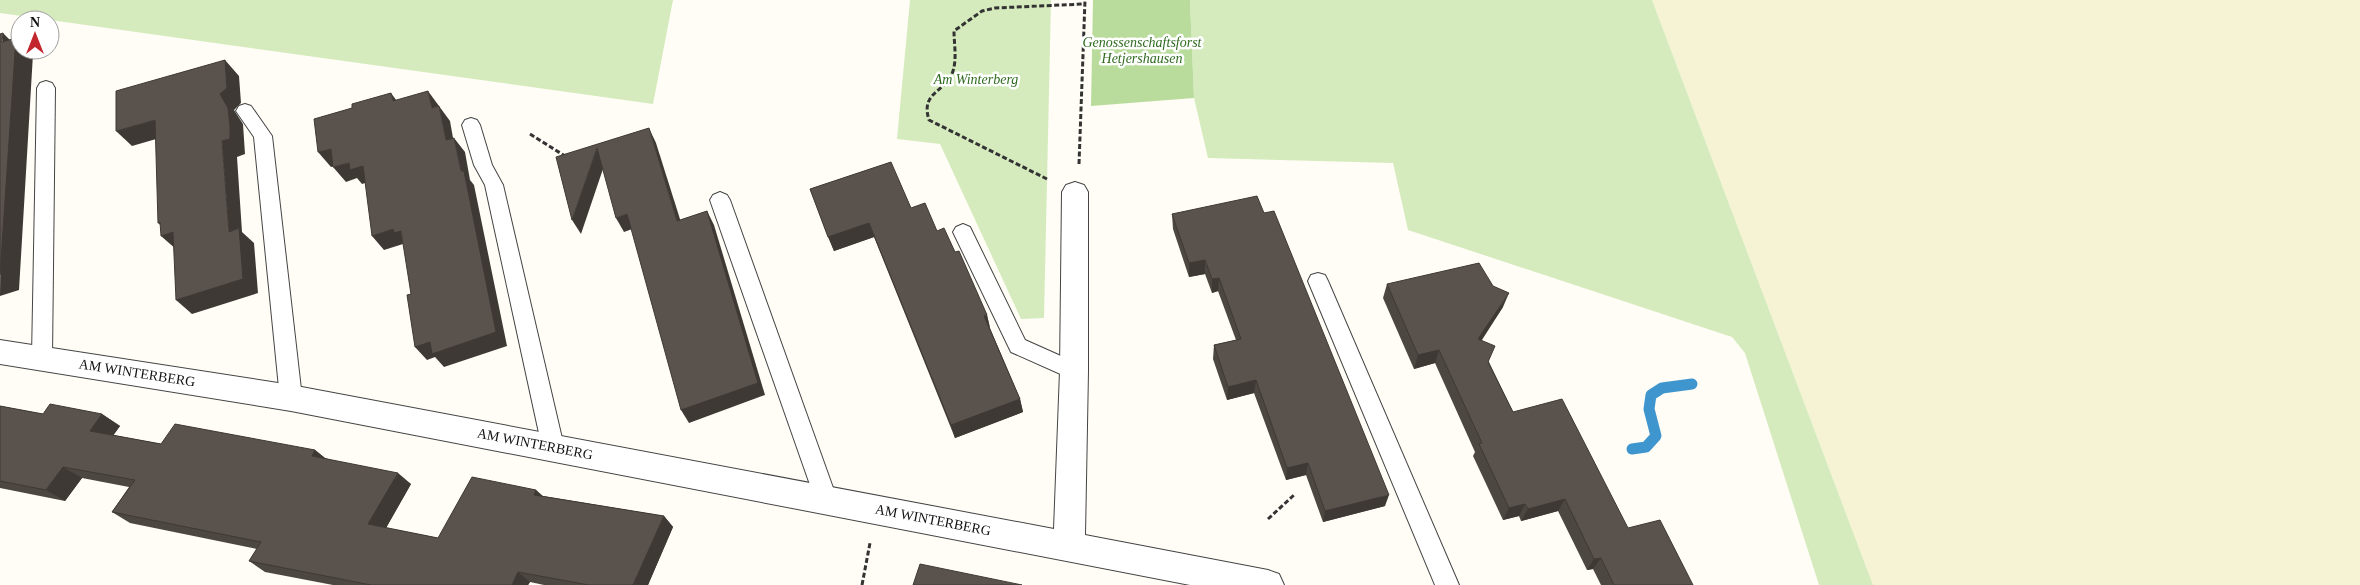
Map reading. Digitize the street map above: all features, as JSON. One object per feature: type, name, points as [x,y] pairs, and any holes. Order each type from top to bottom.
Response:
[{"type":"street","points":[[1069,548],[1074,371],[1075,192]]},
{"type":"street","name":"AM WINTERBERG","points":[[0,352],[42,357],[291,398],[876,508],[1069,548],[1268,585]]},
{"type":"lane","points":[[42,357],[46,88]]},
{"type":"lane","points":[[245,111],[264,136],[291,398]]},
{"type":"lane","points":[[471,125],[483,165],[494,185],[553,447]]},
{"type":"lane","points":[[720,200],[826,499]]},
{"type":"lane","points":[[964,232],[1018,346],[1074,371]]},
{"type":"lane","points":[[1318,281],[1447,585]]},
{"type":"path","points":[[1084,2],[1081,147],[1075,192],[929,120],[926,112],[928,102],[934,91],[953,72],[954,31],[982,11],[995,8],[1084,2]]},
{"type":"path","points":[[530,134],[566,157]]},
{"type":"path","points":[[1268,519],[1294,495]]},
{"type":"path","points":[[862,585],[876,508]]},
{"type":"shaded area","points":[[1652,0],[2360,0],[2360,585],[1873,585]]},
{"type":"green space","points":[[0,0],[673,0],[653,104],[60,21],[60,10],[10,10],[10,14],[0,13]]},
{"type":"green space","name":"Am Winterberg","points":[[910,0],[1051,0],[1044,318],[1021,319],[940,144],[897,139]]},
{"type":"green space","name":"Genossenschaftsforst Hetjershausen","points":[[1093,0],[1190,0],[1194,98],[1091,106]]},
{"type":"green space","points":[[1190,0],[1652,0],[1873,585],[1819,585],[1745,353],[1732,337],[1408,230],[1393,163],[1208,158],[1194,98]]},
{"type":"building","points":[[3,33],[2,42],[10,40],[10,60],[15,60],[0,275],[0,34]]},
{"type":"building","points":[[225,60],[227,88],[220,94],[228,108],[230,127],[230,139],[222,141],[229,232],[239,228],[243,279],[176,300],[173,232],[161,236],[160,222],[158,223],[155,120],[116,131],[116,91]]},
{"type":"building","points":[[428,91],[432,108],[439,106],[446,140],[454,138],[461,171],[464,171],[496,332],[432,354],[430,342],[415,347],[407,295],[411,294],[401,231],[394,233],[393,229],[372,236],[363,166],[350,170],[349,163],[333,167],[331,149],[318,152],[314,119],[352,108],[352,104],[391,93],[393,101]]},
{"type":"building","points":[[649,128],[677,221],[707,211],[758,383],[681,410],[627,214],[616,218],[597,148],[572,220],[556,157]]},
{"type":"building","points":[[891,162],[911,208],[925,203],[937,231],[944,228],[955,252],[959,251],[987,315],[984,316],[1020,399],[951,425],[869,223],[828,237],[810,189]]},
{"type":"building","points":[[1257,196],[1264,213],[1274,211],[1389,495],[1325,511],[1308,463],[1287,468],[1256,380],[1228,387],[1214,345],[1241,339],[1219,278],[1212,279],[1205,260],[1189,263],[1172,214]]},
{"type":"building","points":[[1479,263],[1493,286],[1509,293],[1478,339],[1495,346],[1488,362],[1513,412],[1562,399],[1628,528],[1660,520],[1693,585],[1614,585],[1601,558],[1594,559],[1565,499],[1528,509],[1525,504],[1509,508],[1479,444],[1482,443],[1439,350],[1418,355],[1387,284]]},
{"type":"building","points":[[50,404],[102,414],[90,431],[161,444],[175,424],[315,450],[312,456],[398,473],[368,524],[438,538],[472,477],[536,490],[534,495],[664,516],[633,585],[589,585],[518,572],[512,585],[371,585],[249,561],[261,542],[112,512],[135,480],[63,467],[46,490],[0,481],[0,406],[43,414]]},
{"type":"building","points":[[920,564],[1022,585],[913,585]]},
{"type":"waterway","points":[[1632,449],[1646,447],[1656,436],[1649,409],[1651,395],[1662,388],[1692,384]]}]
